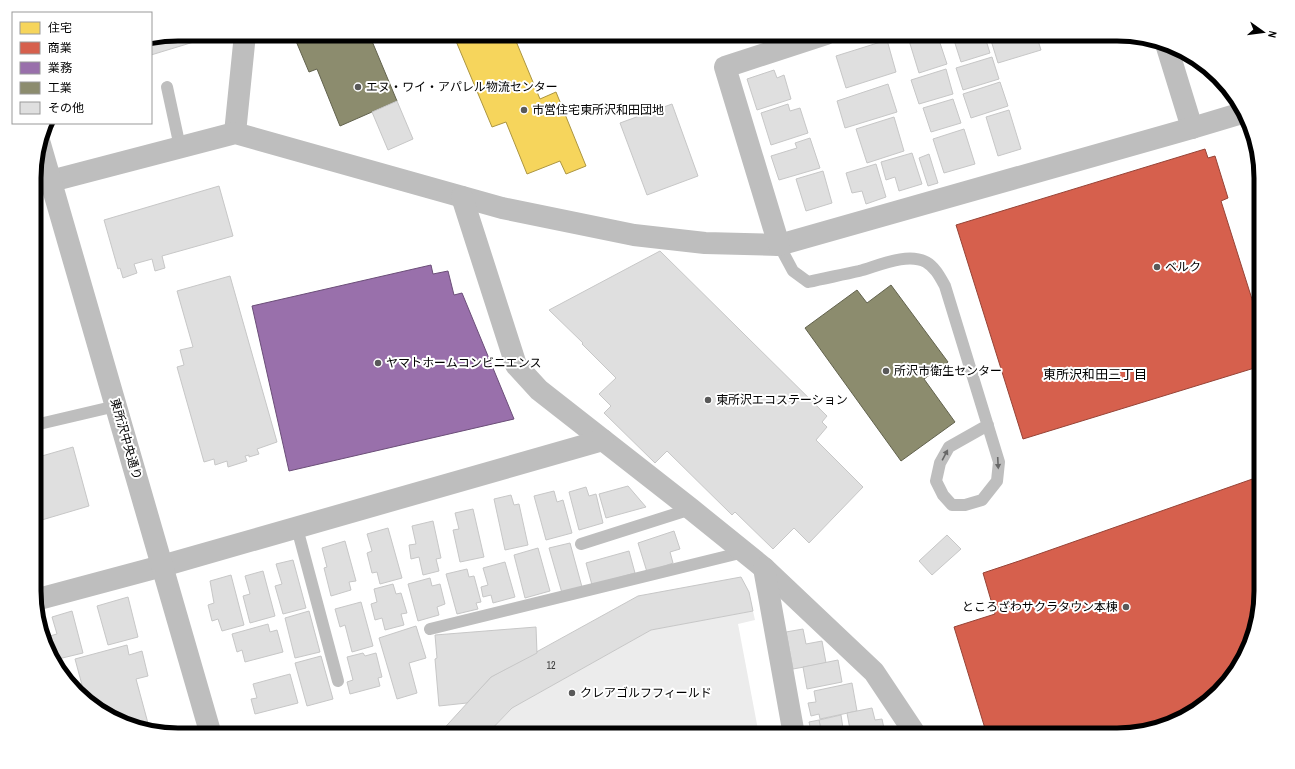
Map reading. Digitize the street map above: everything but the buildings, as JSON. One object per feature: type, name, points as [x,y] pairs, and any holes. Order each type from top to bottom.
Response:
[{"type":"street","points":[[235,133],[244,41]]},
{"type":"street","points":[[779,245],[725,67],[805,41]]},
{"type":"street","points":[[1168,51],[1192,128]]},
{"type":"street","points":[[51,182],[235,133],[502,208],[634,235],[705,243],[779,245],[1238,114]]},
{"type":"street","name":"東所沢中央通り","points":[[43,155],[209,728]]},
{"type":"street","points":[[462,197],[516,365],[539,390],[764,568],[874,672],[911,728]]},
{"type":"street","points":[[41,598],[297,528],[603,440]]},
{"type":"street","points":[[764,568],[793,728]]},
{"type":"lane","points":[[167,87],[180,147]]},
{"type":"lane","points":[[779,245],[793,271],[808,282],[902,259],[912,259],[925,262],[936,271],[945,286],[988,425],[999,462],[996,481],[982,500],[965,505],[952,505],[943,495],[936,481],[940,463],[949,448],[988,425]]},
{"type":"lane","points":[[41,424],[116,406]]},
{"type":"lane","points":[[581,544],[691,509]]},
{"type":"lane","points":[[297,528],[338,681]]},
{"type":"lane","points":[[430,628],[744,552]]},
{"type":"shaded area","points":[[753,611],[755,620],[738,624],[758,728],[493,728],[512,708],[651,630]]},
{"type":"place","name":"エヌ・ワイ・アパレル物流センター","points":[[358,87]]},
{"type":"place","name":"市営住宅東所沢和田団地","points":[[524,110]]},
{"type":"place","name":"ベルク","points":[[1157,267]]},
{"type":"place","name":"ヤマトホームコンビニエンス","points":[[378,363]]},
{"type":"place","name":"所沢市衛生センター","points":[[886,371]]},
{"type":"place","name":"東所沢エコステーション","points":[[708,400]]},
{"type":"place","name":"ところざわサクラタウン本棟","points":[[1126,607]]},
{"type":"place","name":"クレアゴルフフィールド","points":[[572,693]]},
{"type":"district","name":"東所沢和田三丁目","points":[[1095,374]]}]
